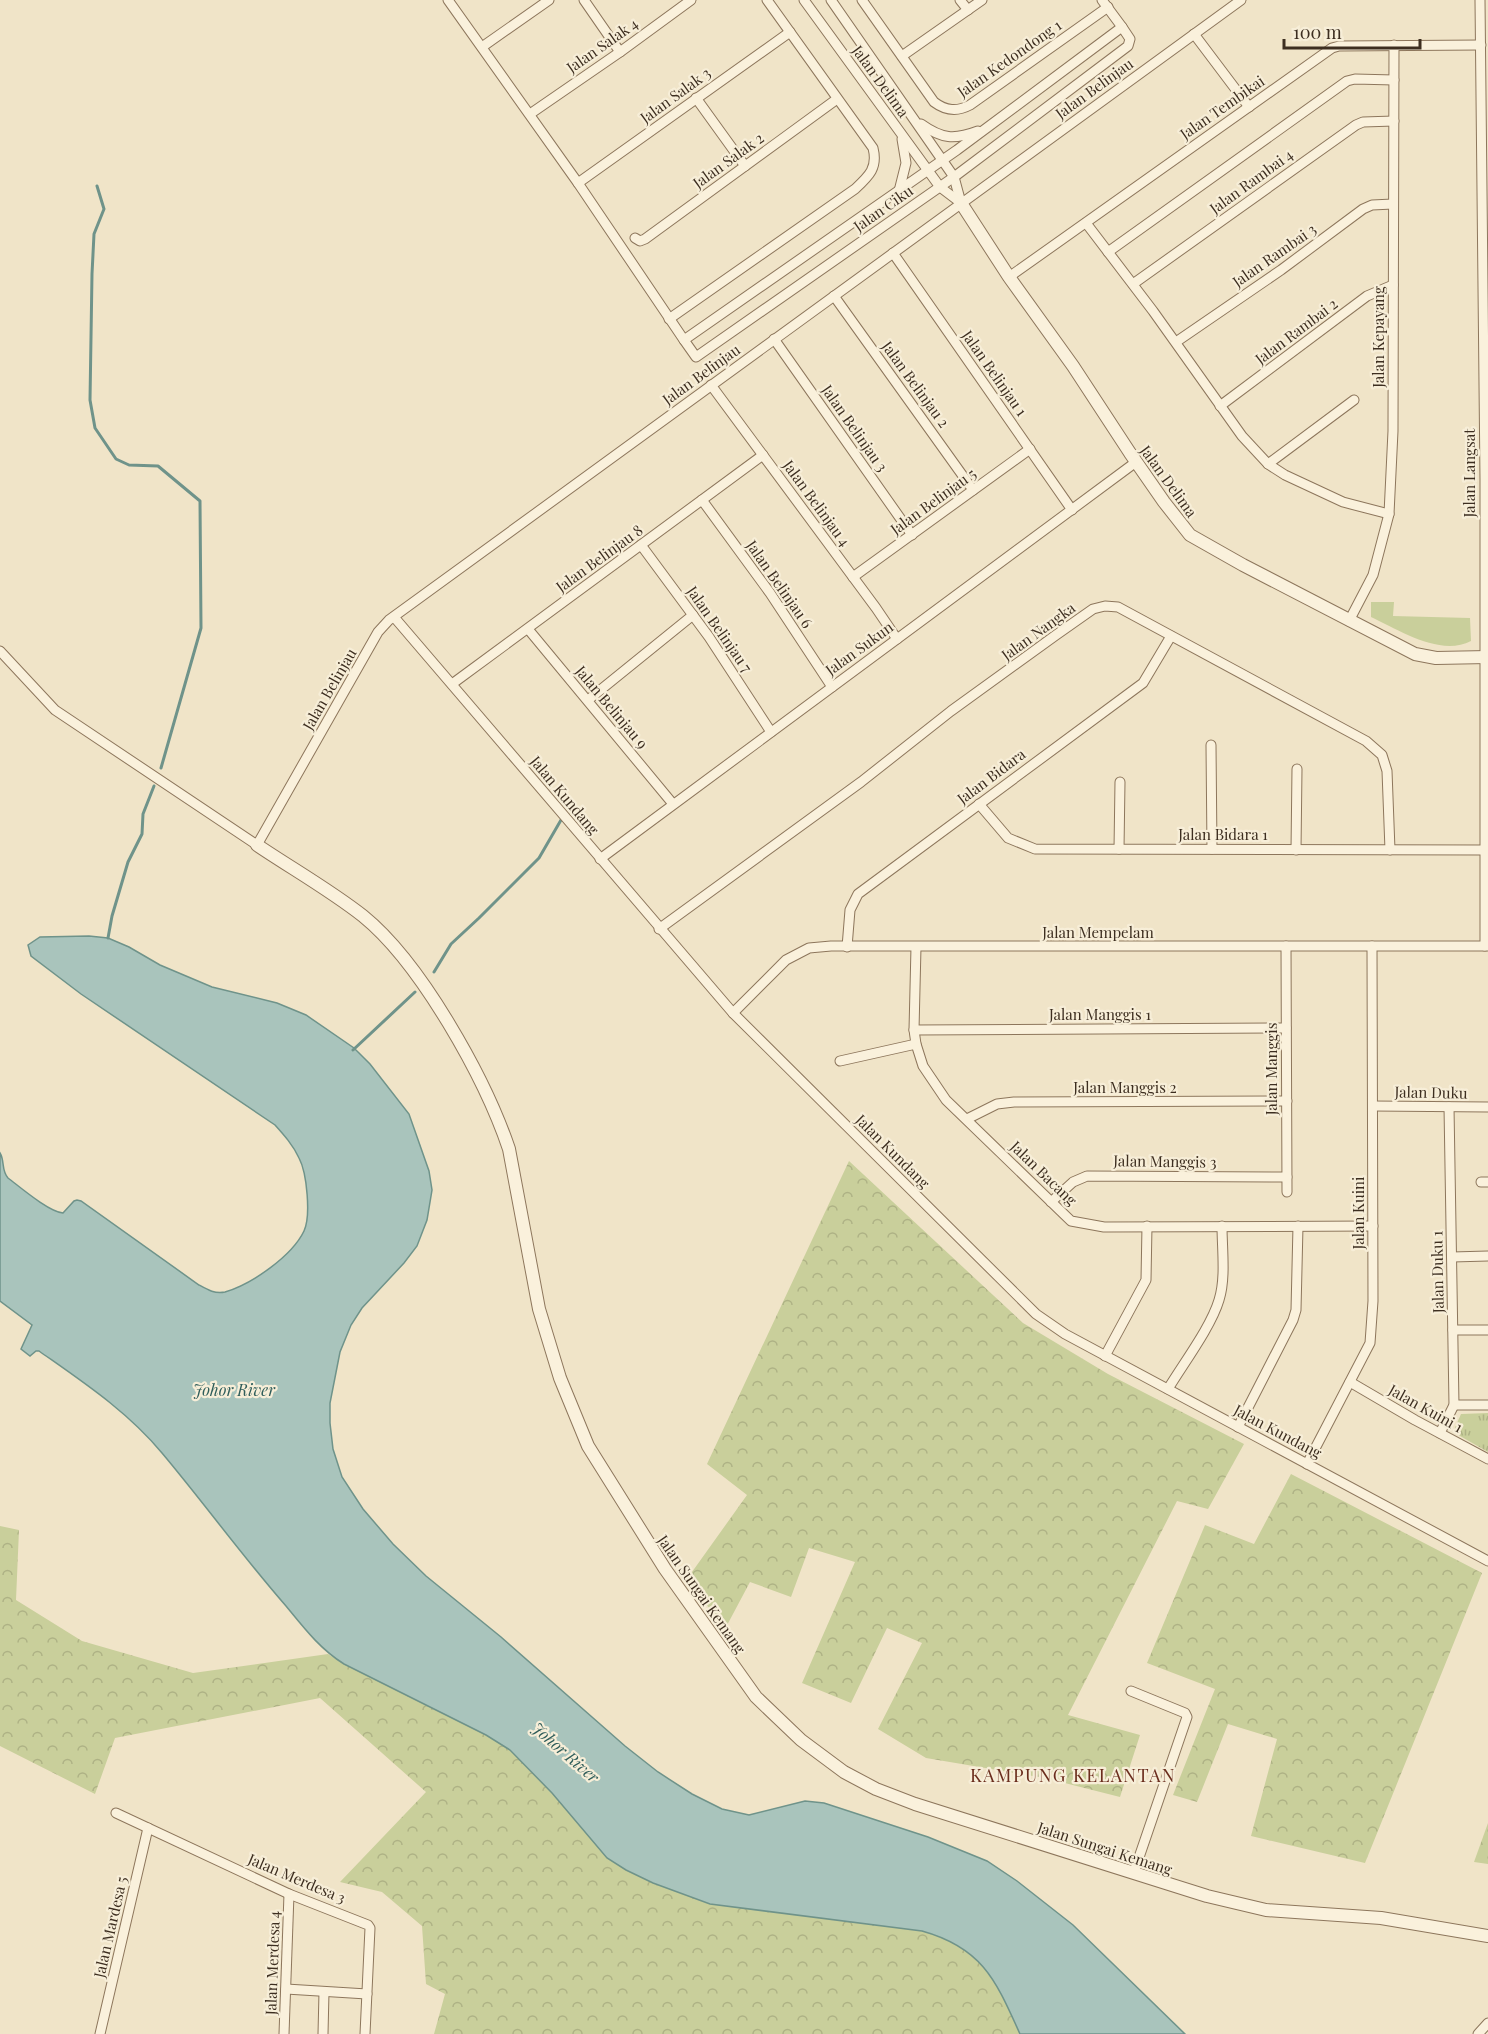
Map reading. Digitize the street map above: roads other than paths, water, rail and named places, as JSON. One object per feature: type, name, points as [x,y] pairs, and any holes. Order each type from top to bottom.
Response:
[{"type":"street","points":[[448,0],[578,183],[684,340]]},
{"type":"street","points":[[482,47],[549,0]]},
{"type":"street","points":[[584,0],[620,52]]},
{"type":"street","name":"Jalan Salak 4","points":[[530,114],[691,0]]},
{"type":"street","points":[[669,319],[831,207],[871,175],[876,160],[873,148],[767,0]]},
{"type":"street","name":"Jalan Delima","points":[[804,0],[940,187],[961,203]]},
{"type":"street","name":"Jalan Delima","points":[[831,0],[954,177],[961,203],[1009,277],[1073,366],[1164,502],[1190,535],[1415,654],[1425,657],[1486,657]]},
{"type":"street","points":[[862,0],[902,57],[982,0]]},
{"type":"street","points":[[960,0],[968,10]]},
{"type":"street","name":"Jalan Belinjau","points":[[257,845],[378,632],[394,617],[1241,0]]},
{"type":"street","name":"Jalan Langsat","points":[[1480,0],[1485,155],[1486,776],[1484,850],[1486,946]]},
{"type":"street","points":[[1105,4],[1122,27]]},
{"type":"street","name":"Jalan Kedondong 1","points":[[902,57],[934,102],[947,109],[956,110],[970,105],[1105,4]]},
{"type":"street","name":"Jalan Ciku","points":[[1122,27],[1130,39],[1128,46],[954,177],[696,357],[684,340],[928,171],[986,128],[1122,27]]},
{"type":"street","name":"Jalan Salak 3","points":[[578,183],[790,32]]},
{"type":"street","points":[[1194,34],[1249,107]]},
{"type":"street","name":"Jalan Kepayang","points":[[1349,621],[1373,575],[1389,514],[1393,431],[1394,45]]},
{"type":"street","name":"Jalan Tembikai","points":[[1009,277],[1332,48],[1481,45]]},
{"type":"street","points":[[1108,252],[1347,81],[1394,80]]},
{"type":"street","points":[[696,98],[745,166]]},
{"type":"street","name":"Jalan Salak 2","points":[[635,238],[640,241],[645,239],[837,99]]},
{"type":"street","points":[[914,119],[935,133],[948,137],[961,137],[986,128]]},
{"type":"street","name":"Jalan Rambai 4","points":[[1133,284],[1356,125],[1363,122],[1394,121]]},
{"type":"street","points":[[898,191],[904,177],[906,163],[900,132]]},
{"type":"street","name":"Jalan Rambai 3","points":[[1176,342],[1281,270],[1362,209],[1372,205],[1394,204]]},
{"type":"street","points":[[1086,223],[1176,342],[1242,436],[1268,464],[1285,476],[1344,502],[1389,514]]},
{"type":"street","name":"Jalan Belinjau 1","points":[[893,253],[1072,510]]},
{"type":"street","name":"Jalan Rambai 2","points":[[1220,406],[1367,296],[1393,285]]},
{"type":"street","name":"Jalan Belinjau 2","points":[[834,296],[974,490]]},
{"type":"street","name":"Jalan Belinjau 3","points":[[774,339],[912,535]]},
{"type":"street","name":"Jalan Belinjau 4","points":[[711,385],[897,639]]},
{"type":"street","points":[[1268,464],[1354,400]]},
{"type":"street","name":"Jalan Belinjau 5","points":[[853,578],[1030,449]]},
{"type":"street","name":"Jalan Belinjau 8","points":[[452,684],[763,455]]},
{"type":"street","name":"Jalan Sukun","points":[[600,859],[1136,462]]},
{"type":"street","name":"Jalan Belinjau 6","points":[[702,500],[770,592],[832,687]]},
{"type":"street","name":"Jalan Belinjau 7","points":[[641,545],[693,615],[771,732]]},
{"type":"street","name":"Jalan Nangka","points":[[659,929],[861,782],[951,711],[1094,609],[1105,606],[1118,607],[1366,741],[1382,755],[1387,771],[1390,850]]},
{"type":"street","points":[[588,700],[693,615]]},
{"type":"street","name":"Jalan Kundang","points":[[394,617],[733,1013],[1036,1314],[1065,1334],[1105,1356],[1488,1561]]},
{"type":"street","name":"Jalan Belinjau 9","points":[[528,628],[673,804]]},
{"type":"street","name":"Jalan Bidara","points":[[847,947],[850,910],[858,894],[1143,683],[1172,636]]},
{"type":"street","points":[[0,651],[55,710],[257,845]]},
{"type":"street","points":[[1211,746],[1212,849]]},
{"type":"street","points":[[1296,849],[1298,768]]},
{"type":"street","points":[[1119,849],[1120,782]]},
{"type":"street","name":"Jalan Bidara 1","points":[[979,804],[1008,838],[1035,849],[1484,850]]},
{"type":"street","name":"Jalan Sungai Kemang","points":[[257,845],[363,916],[390,941],[409,965],[465,1052],[501,1127],[509,1149],[539,1309],[560,1378],[588,1446],[665,1569],[756,1697],[801,1740],[844,1772],[876,1789],[915,1804],[1206,1896],[1266,1910],[1381,1918],[1488,1936]]},
{"type":"street","name":"Jalan Manggis","points":[[1286,946],[1287,1192]]},
{"type":"street","name":"Jalan Kuini","points":[[1307,1464],[1370,1343],[1373,1301],[1372,946]]},
{"type":"street","name":"Jalan Mempelam","points":[[733,1013],[786,960],[809,948],[1486,946]]},
{"type":"street","name":"Jalan Bacang","points":[[916,947],[915,1030],[916,1044],[923,1066],[946,1100],[1071,1221],[1104,1227],[1373,1226]]},
{"type":"street","name":"Jalan Manggis 1","points":[[915,1030],[1286,1028]]},
{"type":"street","points":[[840,1061],[916,1044]]},
{"type":"street","name":"Jalan Manggis 2","points":[[967,1119],[997,1104],[1014,1102],[1287,1101]]},
{"type":"street","name":"Jalan Duku","points":[[1373,1106],[1488,1107]]},
{"type":"street","name":"Jalan Duku 1","points":[[1440,1433],[1454,1405],[1449,1107]]},
{"type":"street","name":"Jalan Manggis 3","points":[[1051,1202],[1073,1182],[1095,1175],[1287,1177]]},
{"type":"street","points":[[1105,1356],[1146,1280],[1147,1226]]},
{"type":"street","points":[[1168,1389],[1212,1316],[1219,1300],[1222,1226]]},
{"type":"street","points":[[1238,1427],[1296,1310],[1298,1226]]},
{"type":"street","points":[[1452,1257],[1488,1256]]},
{"type":"street","points":[[1453,1330],[1488,1330]]},
{"type":"street","name":"Jalan Kuini 1","points":[[1350,1382],[1488,1459]]},
{"type":"street","points":[[1454,1405],[1488,1405]]},
{"type":"street","points":[[1131,1691],[1173,1707],[1185,1713],[1187,1717],[1134,1872]]},
{"type":"street","name":"Jalan Merdesa 3","points":[[116,1813],[289,1894],[368,1924],[370,1928],[365,2034]]},
{"type":"street","name":"Jalan Mardesa 5","points":[[100,2034],[148,1828]]},
{"type":"street","name":"Jalan Merdesa 4","points":[[284,2034],[289,1894]]},
{"type":"street","points":[[286,1989],[367,1994]]},
{"type":"street","points":[[323,2034],[324,1992]]},
{"type":"street","points":[[1478,2034],[1488,2023]]},
{"type":"water","name":"Johor River","points":[[40,937],[108,938],[160,965],[212,987],[277,1003],[306,1015],[354,1048],[370,1064],[409,1114],[429,1171],[432,1190],[427,1220],[417,1246],[362,1308],[351,1325],[340,1352],[330,1403],[333,1449],[342,1477],[363,1509],[393,1544],[426,1576],[501,1637],[625,1746],[658,1772],[692,1794],[722,1809],[749,1815],[805,1801],[824,1803],[928,1837],[987,1861],[1017,1881],[1073,1925],[1185,2034],[1020,2034],[995,1983],[985,1969],[960,1947],[943,1938],[922,1931],[710,1904],[653,1883],[626,1870],[607,1858],[552,1793],[510,1750],[486,1735],[344,1664],[327,1652],[254,1568],[162,1453],[134,1424],[104,1398],[39,1351],[30,1356],[21,1349],[32,1325],[0,1301],[0,1153],[4,1172],[8,1178],[43,1204],[63,1213],[74,1201],[81,1201],[199,1285],[215,1292],[225,1292],[236,1288],[270,1268],[290,1250],[304,1231],[306,1224],[307,1194],[302,1165],[291,1144],[275,1125],[81,994],[31,956],[28,945]]},
{"type":"waterway","points":[[97,186],[104,209],[94,234],[92,274],[90,400],[95,428],[116,459],[129,465],[158,466],[200,501],[201,628],[161,768]]},
{"type":"waterway","points":[[108,938],[128,862],[142,834],[143,814],[154,786]]},
{"type":"waterway","points":[[434,972],[451,944],[539,858],[561,820]]},
{"type":"waterway","points":[[353,1050],[415,992]]},
{"type":"district","name":"KAMPUNG KELANTAN","points":[[1073,1775]]}]
